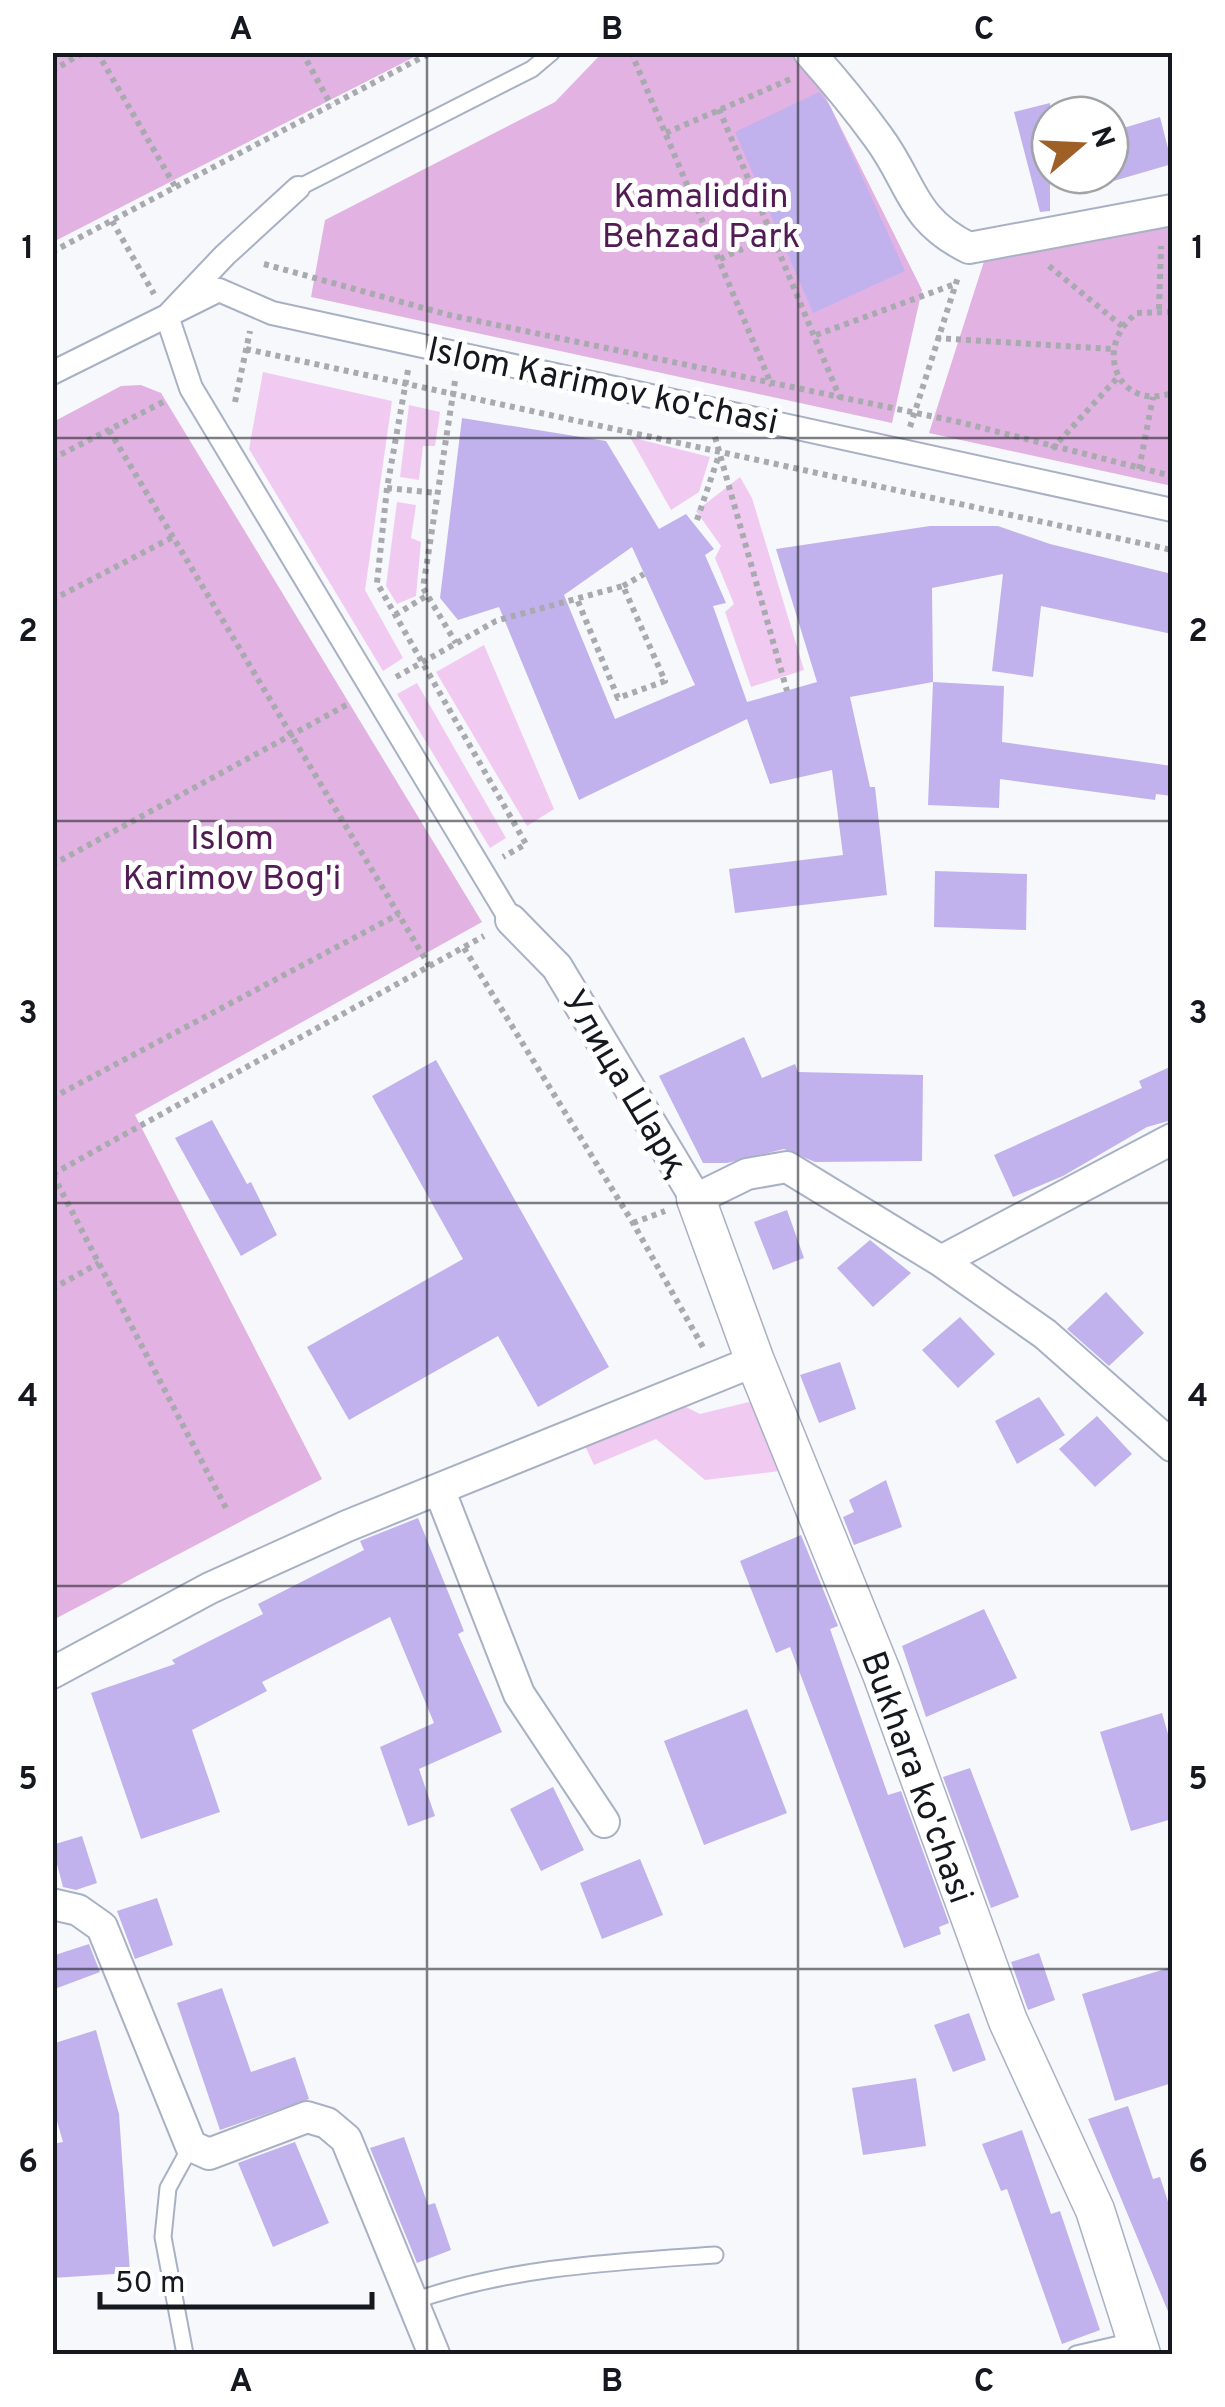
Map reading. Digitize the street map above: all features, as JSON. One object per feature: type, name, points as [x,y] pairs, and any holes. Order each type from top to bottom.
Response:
[{"type":"street","points":[[815,59],[880,140],[916,206],[939,233],[969,248],[1167,210]]},
{"type":"street","points":[[298,188],[225,254],[167,316],[191,388],[512,920]]},
{"type":"street","name":"Islom Karimov ko'chasi","points":[[52,373],[219,290],[255,308],[1172,510]]},
{"type":"street","name":"Улица Шарқ","points":[[512,920],[557,967],[696,1199]]},
{"type":"street","points":[[941,1260],[1172,1139]]},
{"type":"street","points":[[696,1199],[747,1174],[786,1167],[941,1260],[1044,1334],[1172,1446]]},
{"type":"street","name":"Bukhara ko'chasi","points":[[696,1199],[755,1362],[882,1674],[1008,2021],[1095,2210],[1139,2347]]},
{"type":"street","points":[[52,1673],[210,1588],[439,1488],[755,1362]]},
{"type":"street","points":[[439,1488],[519,1694],[604,1822]]},
{"type":"street","points":[[52,1904],[78,1910],[102,1927],[191,2146],[209,2154],[306,2116],[327,2123],[346,2139],[434,2354]]},
{"type":"lane","points":[[298,188],[532,69],[552,52]]},
{"type":"lane","points":[[185,2354],[163,2236],[168,2188],[191,2146]]},
{"type":"lane","points":[[411,2302],[464,2283],[615,2262],[716,2254]]},
{"type":"lane","points":[[1076,2354],[1139,2347]]},
{"type":"path","points":[[52,71],[84,52]]},
{"type":"path","points":[[97,52],[176,188]]},
{"type":"path","points":[[302,52],[331,104]]},
{"type":"path","points":[[52,252],[432,52]]},
{"type":"path","points":[[632,52],[788,424]]},
{"type":"path","points":[[666,133],[815,59]]},
{"type":"path","points":[[718,109],[816,335],[857,441]]},
{"type":"path","points":[[1159,310],[1167,210]]},
{"type":"path","points":[[112,222],[167,316]]},
{"type":"path","points":[[720,259],[773,235]]},
{"type":"path","points":[[1015,238],[1122,326]]},
{"type":"path","points":[[904,451],[936,338],[969,248]]},
{"type":"path","points":[[264,264],[449,314],[914,413],[1172,476]]},
{"type":"path","points":[[816,335],[955,284]]},
{"type":"path","points":[[1172,312],[1137,312],[1122,326],[1112,349],[1119,376],[1128,387],[1154,397],[1172,393]]},
{"type":"path","points":[[936,338],[1112,349]]},
{"type":"path","points":[[413,344],[387,488],[377,583],[526,844],[480,870]]},
{"type":"path","points":[[246,349],[1172,550]]},
{"type":"path","points":[[456,643],[423,588],[460,354]]},
{"type":"path","points":[[1026,478],[1119,376]]},
{"type":"path","points":[[52,459],[191,388]]},
{"type":"path","points":[[1133,502],[1154,397]]},
{"type":"path","points":[[707,408],[787,691]]},
{"type":"path","points":[[109,430],[430,967]]},
{"type":"path","points":[[697,520],[720,452]]},
{"type":"path","points":[[387,488],[436,493]]},
{"type":"path","points":[[52,600],[172,537]]},
{"type":"path","points":[[52,865],[496,621],[623,586],[644,574]]},
{"type":"path","points":[[577,599],[618,698],[665,681],[623,586]]},
{"type":"path","points":[[395,615],[428,595]]},
{"type":"path","points":[[52,1098],[399,914]]},
{"type":"path","points":[[227,1510],[53,1174],[512,920]]},
{"type":"path","points":[[464,948],[634,1223],[720,1376]]},
{"type":"path","points":[[52,1289],[99,1263]]},
{"type":"shaded area","points":[[263,372],[392,401],[365,590],[403,658],[383,671],[249,449]]},
{"type":"shaded area","points":[[409,405],[440,412],[435,446],[423,446],[419,480],[400,477]]},
{"type":"shaded area","points":[[630,437],[710,457],[699,492],[671,510]]},
{"type":"shaded area","points":[[740,477],[752,498],[804,670],[751,687],[725,612],[734,604],[715,558],[721,546],[696,511]]},
{"type":"shaded area","points":[[397,502],[416,505],[411,538],[421,542],[416,596],[397,604],[386,586]]},
{"type":"shaded area","points":[[484,645],[554,809],[527,826],[436,672]]},
{"type":"shaded area","points":[[417,683],[506,838],[490,848],[397,694]]},
{"type":"shaded area","points":[[757,1400],[788,1470],[705,1480],[656,1439],[594,1465],[584,1444],[680,1404],[700,1414]]},
{"type":"green space","points":[[53,52],[422,52],[422,53],[53,242]]},
{"type":"green space","name":"Kamaliddin Behzad Park","points":[[603,52],[790,53],[812,70],[922,290],[892,423],[311,297],[325,220],[555,102]]},
{"type":"green space","points":[[1172,222],[1172,486],[929,433],[986,255]]},
{"type":"green space","name":"Islom Karimov Bog'i","points":[[141,385],[161,393],[482,922],[135,1115],[322,1479],[53,1620],[53,422],[121,386]]},
{"type":"building","points":[[819,92],[830,106],[905,271],[813,313],[735,132]]},
{"type":"building","points":[[1030,108],[1030,174],[1014,112]]},
{"type":"building","points":[[1160,117],[1172,164],[1130,176],[1130,126]]},
{"type":"building","points":[[1036,195],[1050,195],[1050,211],[1040,212]]},
{"type":"building","points":[[462,418],[606,441],[659,529],[686,514],[714,549],[705,555],[726,603],[713,606],[747,702],[817,682],[776,549],[930,526],[998,526],[1050,544],[1172,574],[1172,634],[1041,606],[1033,677],[992,671],[1003,574],[932,588],[933,682],[850,697],[870,787],[875,787],[887,895],[735,913],[729,869],[843,855],[832,770],[770,784],[747,719],[579,800],[499,607],[458,620],[440,598]],"holes":[[[632,547],[695,685],[615,719],[564,595]]]},
{"type":"building","points":[[933,682],[1004,686],[1002,742],[1172,766],[1172,796],[1156,794],[1155,800],[1000,779],[999,808],[928,805]]},
{"type":"building","points":[[935,871],[1027,874],[1026,930],[934,927]]},
{"type":"building","points":[[744,1037],[762,1078],[795,1064],[798,1072],[923,1075],[922,1161],[815,1162],[784,1149],[727,1163],[703,1163],[659,1076]]},
{"type":"building","points":[[436,1060],[609,1367],[538,1407],[498,1336],[349,1420],[307,1347],[463,1259],[372,1096]]},
{"type":"building","points":[[1172,1066],[1172,1120],[1147,1127],[1063,1176],[1013,1197],[994,1155],[1142,1088],[1139,1081]]},
{"type":"building","points":[[212,1120],[247,1184],[251,1182],[277,1235],[241,1256],[175,1138]]},
{"type":"building","points":[[787,1210],[804,1258],[773,1270],[754,1222]]},
{"type":"building","points":[[870,1240],[911,1273],[873,1307],[837,1268]]},
{"type":"building","points":[[1106,1292],[1144,1333],[1109,1366],[1067,1329]]},
{"type":"building","points":[[960,1317],[995,1354],[958,1388],[922,1350]]},
{"type":"building","points":[[840,1362],[856,1409],[819,1423],[800,1375]]},
{"type":"building","points":[[1039,1397],[1065,1435],[1017,1464],[995,1421]]},
{"type":"building","points":[[1097,1416],[1132,1454],[1095,1487],[1059,1449]]},
{"type":"building","points":[[886,1480],[902,1527],[854,1545],[843,1517],[854,1512],[849,1500]]},
{"type":"building","points":[[418,1518],[464,1631],[458,1634],[502,1732],[419,1769],[435,1816],[408,1826],[380,1747],[434,1723],[390,1617],[262,1682],[267,1691],[192,1730],[220,1812],[141,1839],[91,1693],[175,1664],[172,1660],[263,1614],[258,1604],[364,1550],[360,1541]]},
{"type":"building","points":[[801,1535],[838,1626],[830,1629],[888,1795],[901,1791],[949,1923],[939,1927],[941,1934],[904,1948],[790,1647],[776,1653],[740,1561]]},
{"type":"building","points":[[984,1609],[1017,1678],[926,1717],[902,1646]]},
{"type":"building","points":[[747,1709],[787,1813],[704,1845],[664,1741]]},
{"type":"building","points":[[1162,1713],[1172,1748],[1172,1819],[1131,1831],[1100,1732]]},
{"type":"building","points":[[970,1768],[1019,1897],[991,1908],[943,1777]]},
{"type":"building","points":[[553,1787],[584,1850],[541,1871],[510,1809]]},
{"type":"building","points":[[82,1836],[97,1883],[76,1890],[63,1887],[52,1845]]},
{"type":"building","points":[[640,1859],[663,1915],[602,1939],[580,1883]]},
{"type":"building","points":[[157,1898],[173,1945],[135,1959],[117,1911]]},
{"type":"building","points":[[89,1944],[100,1972],[52,1990],[52,1956]]},
{"type":"building","points":[[1039,1953],[1055,2000],[1028,2010],[1011,1962]]},
{"type":"building","points":[[1172,1967],[1172,2083],[1115,2101],[1082,1994]]},
{"type":"building","points":[[222,1988],[251,2072],[295,2057],[309,2099],[220,2130],[177,2003]]},
{"type":"building","points":[[969,2013],[986,2060],[953,2072],[934,2025]]},
{"type":"building","points":[[96,2030],[119,2114],[130,2273],[52,2278],[52,2144],[63,2142],[52,2104],[52,2044]]},
{"type":"building","points":[[916,2078],[926,2146],[863,2155],[852,2088]]},
{"type":"building","points":[[1128,2106],[1153,2179],[1160,2177],[1172,2214],[1172,2321],[1088,2119]]},
{"type":"building","points":[[1022,2130],[1051,2214],[1060,2211],[1100,2330],[1062,2344],[1007,2189],[1001,2191],[982,2144]]},
{"type":"building","points":[[404,2137],[428,2205],[435,2203],[451,2250],[417,2263],[370,2148]]},
{"type":"building","points":[[295,2142],[329,2223],[273,2247],[238,2163]]}]
